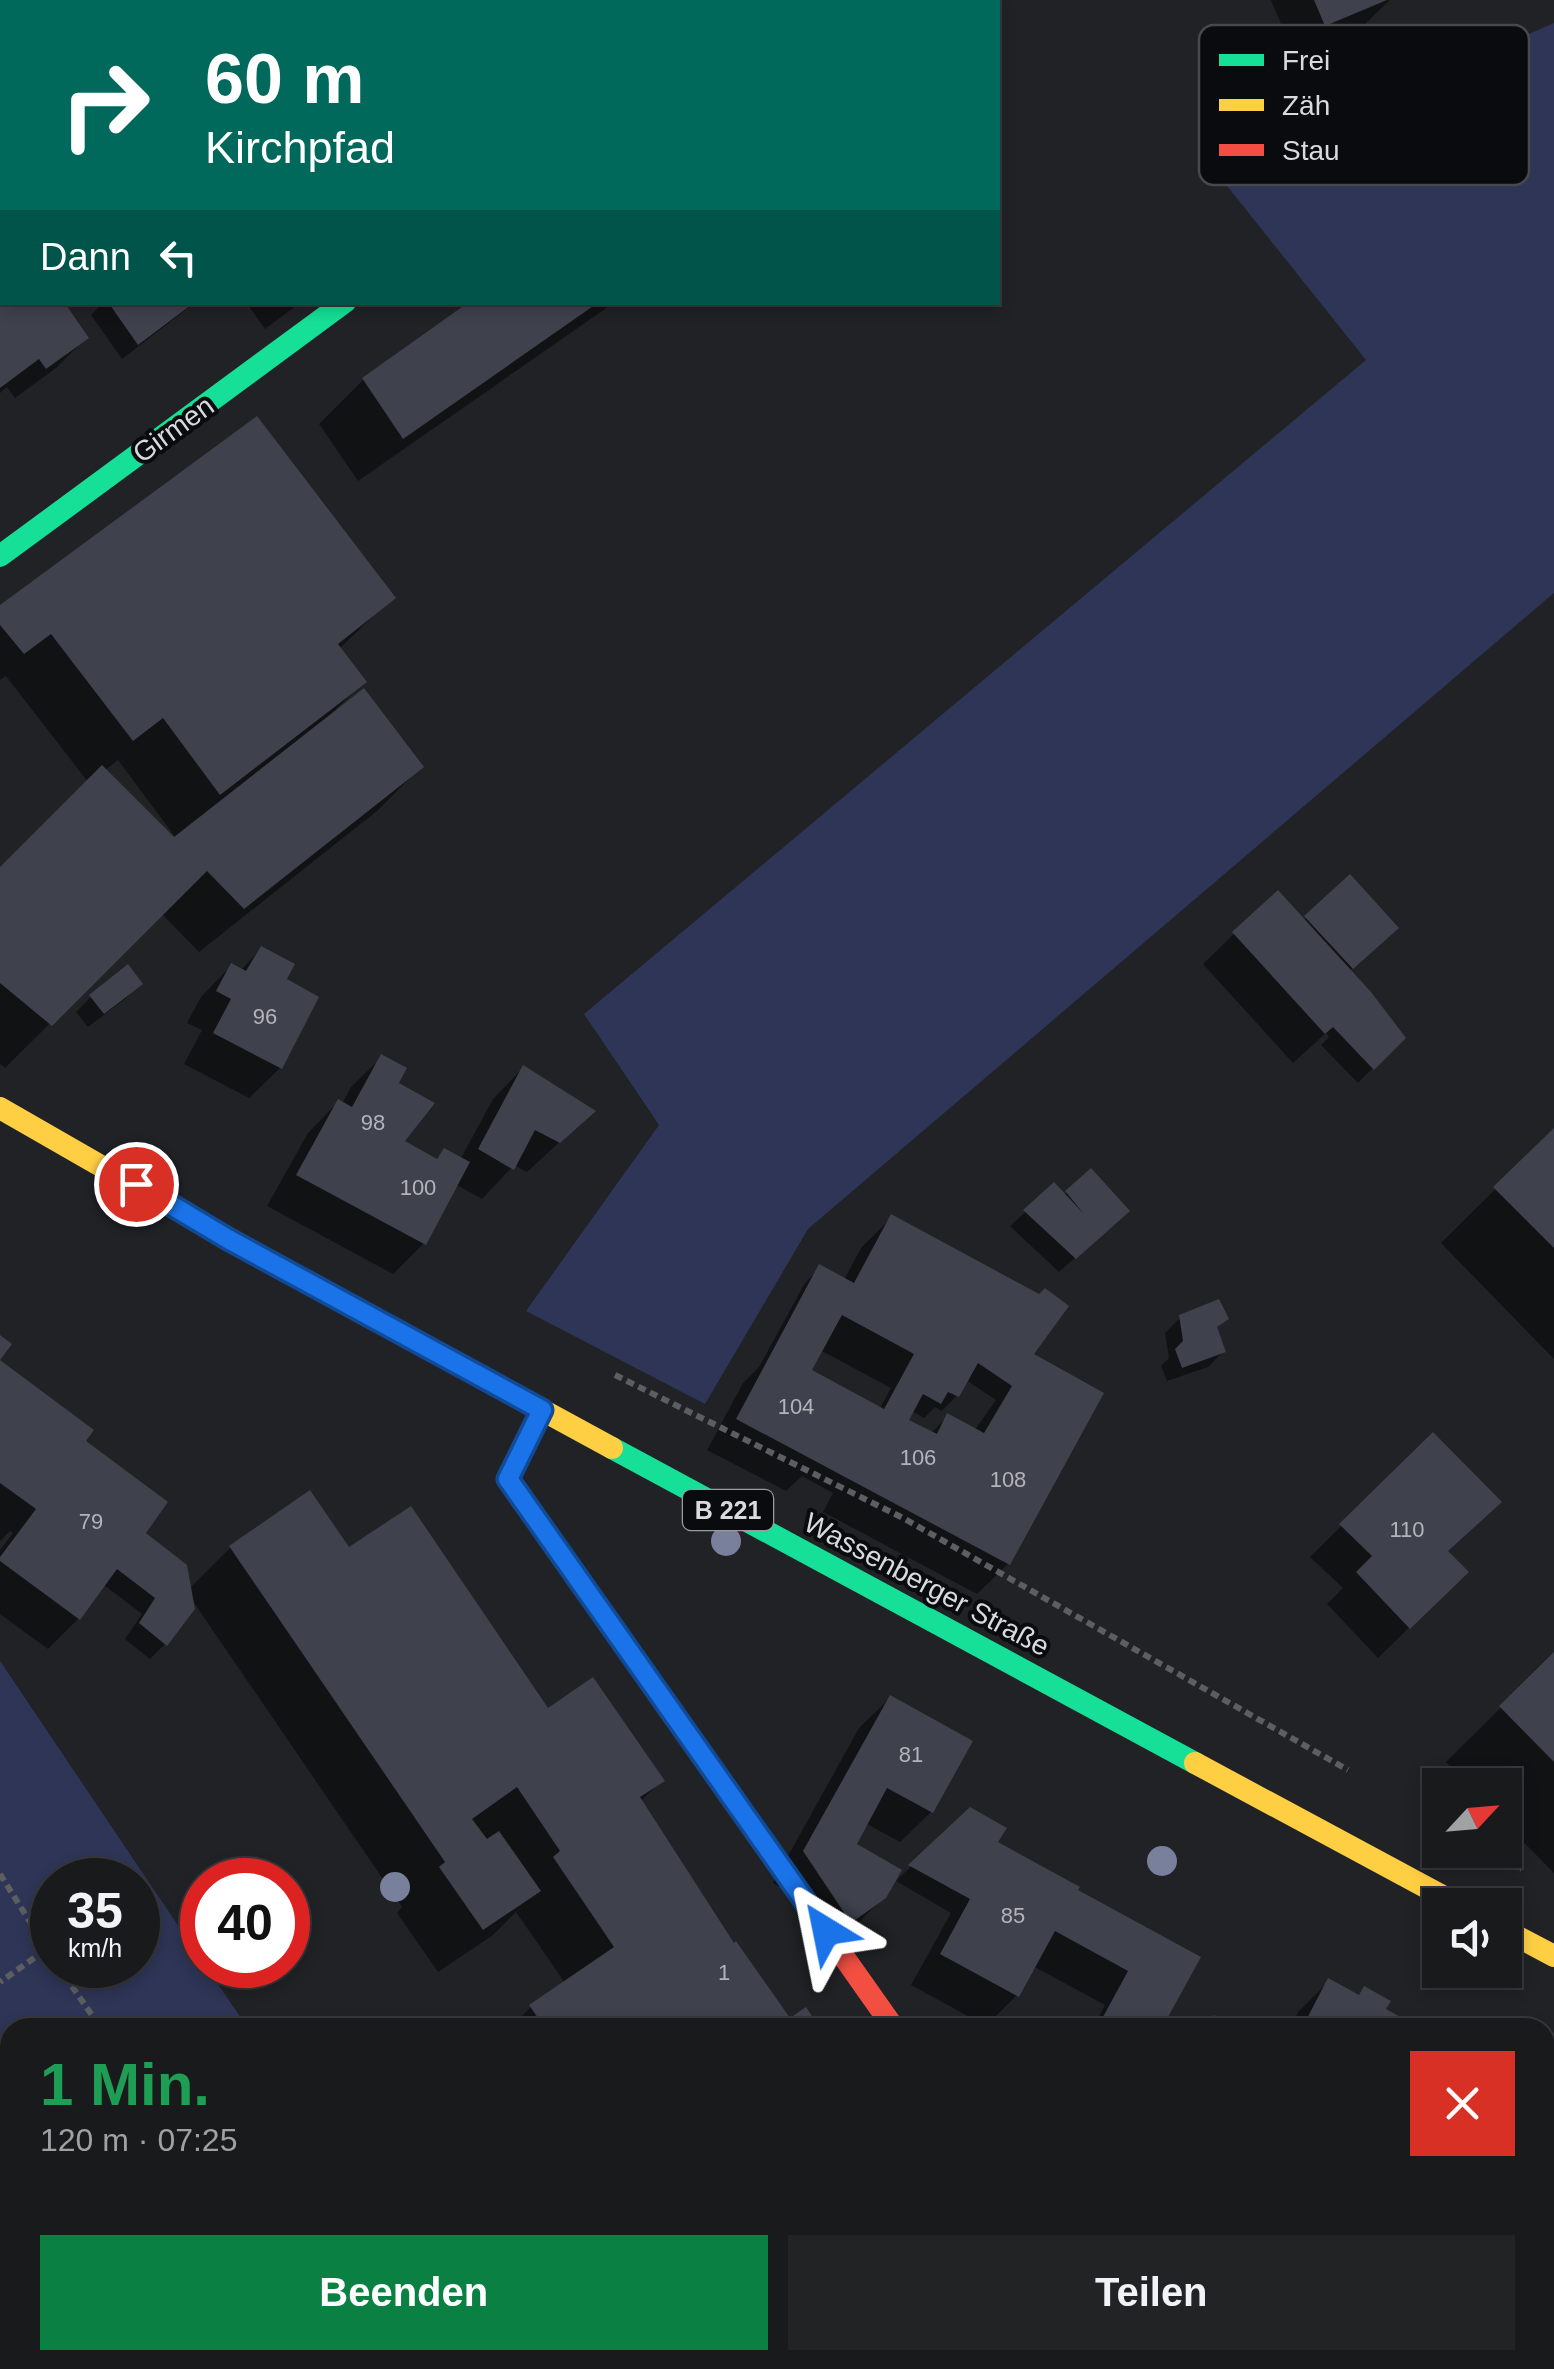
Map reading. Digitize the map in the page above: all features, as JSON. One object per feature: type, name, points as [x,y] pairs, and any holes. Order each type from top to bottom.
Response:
[{"type":"main road","name":"Girmen","points":[[0,556],[341,305]]},
{"type":"main road","name":"Wassenberger Straße","points":[[0,1108],[228,1239],[1428,1888]]},
{"type":"main road","points":[[542,1410],[508,1479],[887,2018]]},
{"type":"main road","points":[[1522,1939],[1554,1956]]},
{"type":"path","points":[[604,1369],[903,1518],[1353,1773]]},
{"type":"path","points":[[0,1874],[30,1924]]},
{"type":"path","points":[[0,1982],[30,1961]]},
{"type":"path","points":[[73,1988],[94,2018]]},
{"type":"shaded area","points":[[1554,23],[1554,593],[808,1229],[705,1404],[526,1311],[659,1125],[584,1014],[1366,360],[1226,185],[1529,185],[1529,34]]},
{"type":"shaded area","points":[[0,1661],[133,1858],[30,1858],[30,1988],[160,1988],[160,1899],[180,1928],[180,1988],[221,1988],[241,2018],[0,2018]]},
{"type":"building","points":[[1314,0],[1387,0],[1327,25]]},
{"type":"building","points":[[0,305],[66,305],[89,338],[46,369],[39,359],[0,388]]},
{"type":"building","points":[[110,305],[191,305],[138,345]]},
{"type":"building","points":[[465,305],[595,305],[403,439],[362,378]]},
{"type":"building","points":[[257,416],[396,598],[338,644],[367,682],[220,795],[163,718],[133,741],[51,634],[24,654],[0,625],[0,605]]},
{"type":"building","points":[[364,688],[424,767],[244,909],[207,871],[52,1026],[0,983],[0,867],[102,765],[174,837]]},
{"type":"building","points":[[1350,874],[1399,928],[1353,969],[1304,916]]},
{"type":"building","points":[[1278,890],[1371,992],[1406,1038],[1374,1070],[1333,1027],[1325,1034],[1232,932]]},
{"type":"building","points":[[261,946],[295,964],[287,979],[319,997],[282,1069],[213,1033],[231,999],[216,991],[231,963],[246,971]]},
{"type":"building","points":[[128,964],[143,984],[104,1014],[89,995]]},
{"type":"building","points":[[381,1054],[407,1068],[399,1083],[435,1103],[405,1141],[437,1159],[444,1148],[470,1162],[426,1245],[296,1175],[338,1099],[352,1107]]},
{"type":"building","points":[[523,1065],[596,1111],[560,1143],[535,1130],[514,1170],[478,1149]]},
{"type":"building","points":[[1554,1128],[1554,1248],[1493,1187]]},
{"type":"building","points":[[1091,1168],[1130,1211],[1076,1259],[1023,1210],[1054,1182],[1084,1214],[1065,1191]]},
{"type":"building","points":[[891,1214],[1039,1294],[1045,1288],[1069,1306],[1034,1354],[1104,1393],[1010,1565],[736,1419],[819,1264],[854,1283]],"holes":[[[842,1315],[914,1354],[884,1409],[812,1370]],[[978,1363],[1012,1386],[984,1433],[947,1413],[937,1434],[909,1420],[923,1394],[941,1404],[948,1392],[959,1397]]]},
{"type":"building","points":[[1219,1299],[1229,1319],[1217,1327],[1226,1352],[1182,1368],[1175,1349],[1183,1341],[1179,1315]]},
{"type":"building","points":[[0,1335],[12,1344],[0,1360]]},
{"type":"building","points":[[0,1360],[94,1430],[86,1441],[168,1502],[146,1533],[187,1565],[195,1609],[167,1646],[139,1623],[155,1598],[117,1569],[80,1620],[0,1561],[36,1509],[0,1483]]},
{"type":"building","points":[[1433,1432],[1502,1502],[1448,1551],[1469,1572],[1410,1629],[1356,1572],[1372,1556],[1339,1524]]},
{"type":"building","points":[[310,1490],[349,1547],[411,1506],[548,1708],[593,1677],[665,1781],[640,1797],[734,1943],[790,2018],[538,2018],[529,2005],[614,1947],[553,1857],[560,1851],[517,1787],[472,1819],[487,1839],[499,1831],[541,1891],[483,1930],[439,1867],[445,1862],[229,1546]]},
{"type":"building","points":[[1554,1652],[1554,1762],[1499,1706]]},
{"type":"building","points":[[890,1695],[973,1741],[933,1813],[887,1788],[857,1844],[902,1870],[886,1898],[851,1923],[803,1851]]},
{"type":"building","points":[[970,1807],[1007,1828],[998,1842],[1201,1957],[1167,2018],[1102,2018],[1128,1971],[1055,1931],[1019,1997],[940,1954],[970,1899],[908,1865]]},
{"type":"building","points":[[1328,1978],[1359,1995],[1364,1986],[1391,2001],[1386,2009],[1402,2018],[1307,2018]]},
{"type":"building","points":[[806,2007],[813,2018],[790,2018]]},
{"type":"traffic: fast","points":[[0,556],[341,305]]},
{"type":"traffic: fast","points":[[542,1410],[508,1479],[791,1882]]},
{"type":"traffic: fast","points":[[612,1448],[1195,1763]]},
{"type":"traffic: slow","points":[[0,1108],[228,1239],[612,1448]]},
{"type":"traffic: slow","points":[[1195,1763],[1427,1888]]},
{"type":"traffic: slow","points":[[1522,1939],[1554,1956]]},
{"type":"traffic: jam","points":[[791,1882],[887,2018]]},
{"type":"route","points":[[136,1184],[228,1239],[542,1410],[508,1479],[826,1931]]}]
